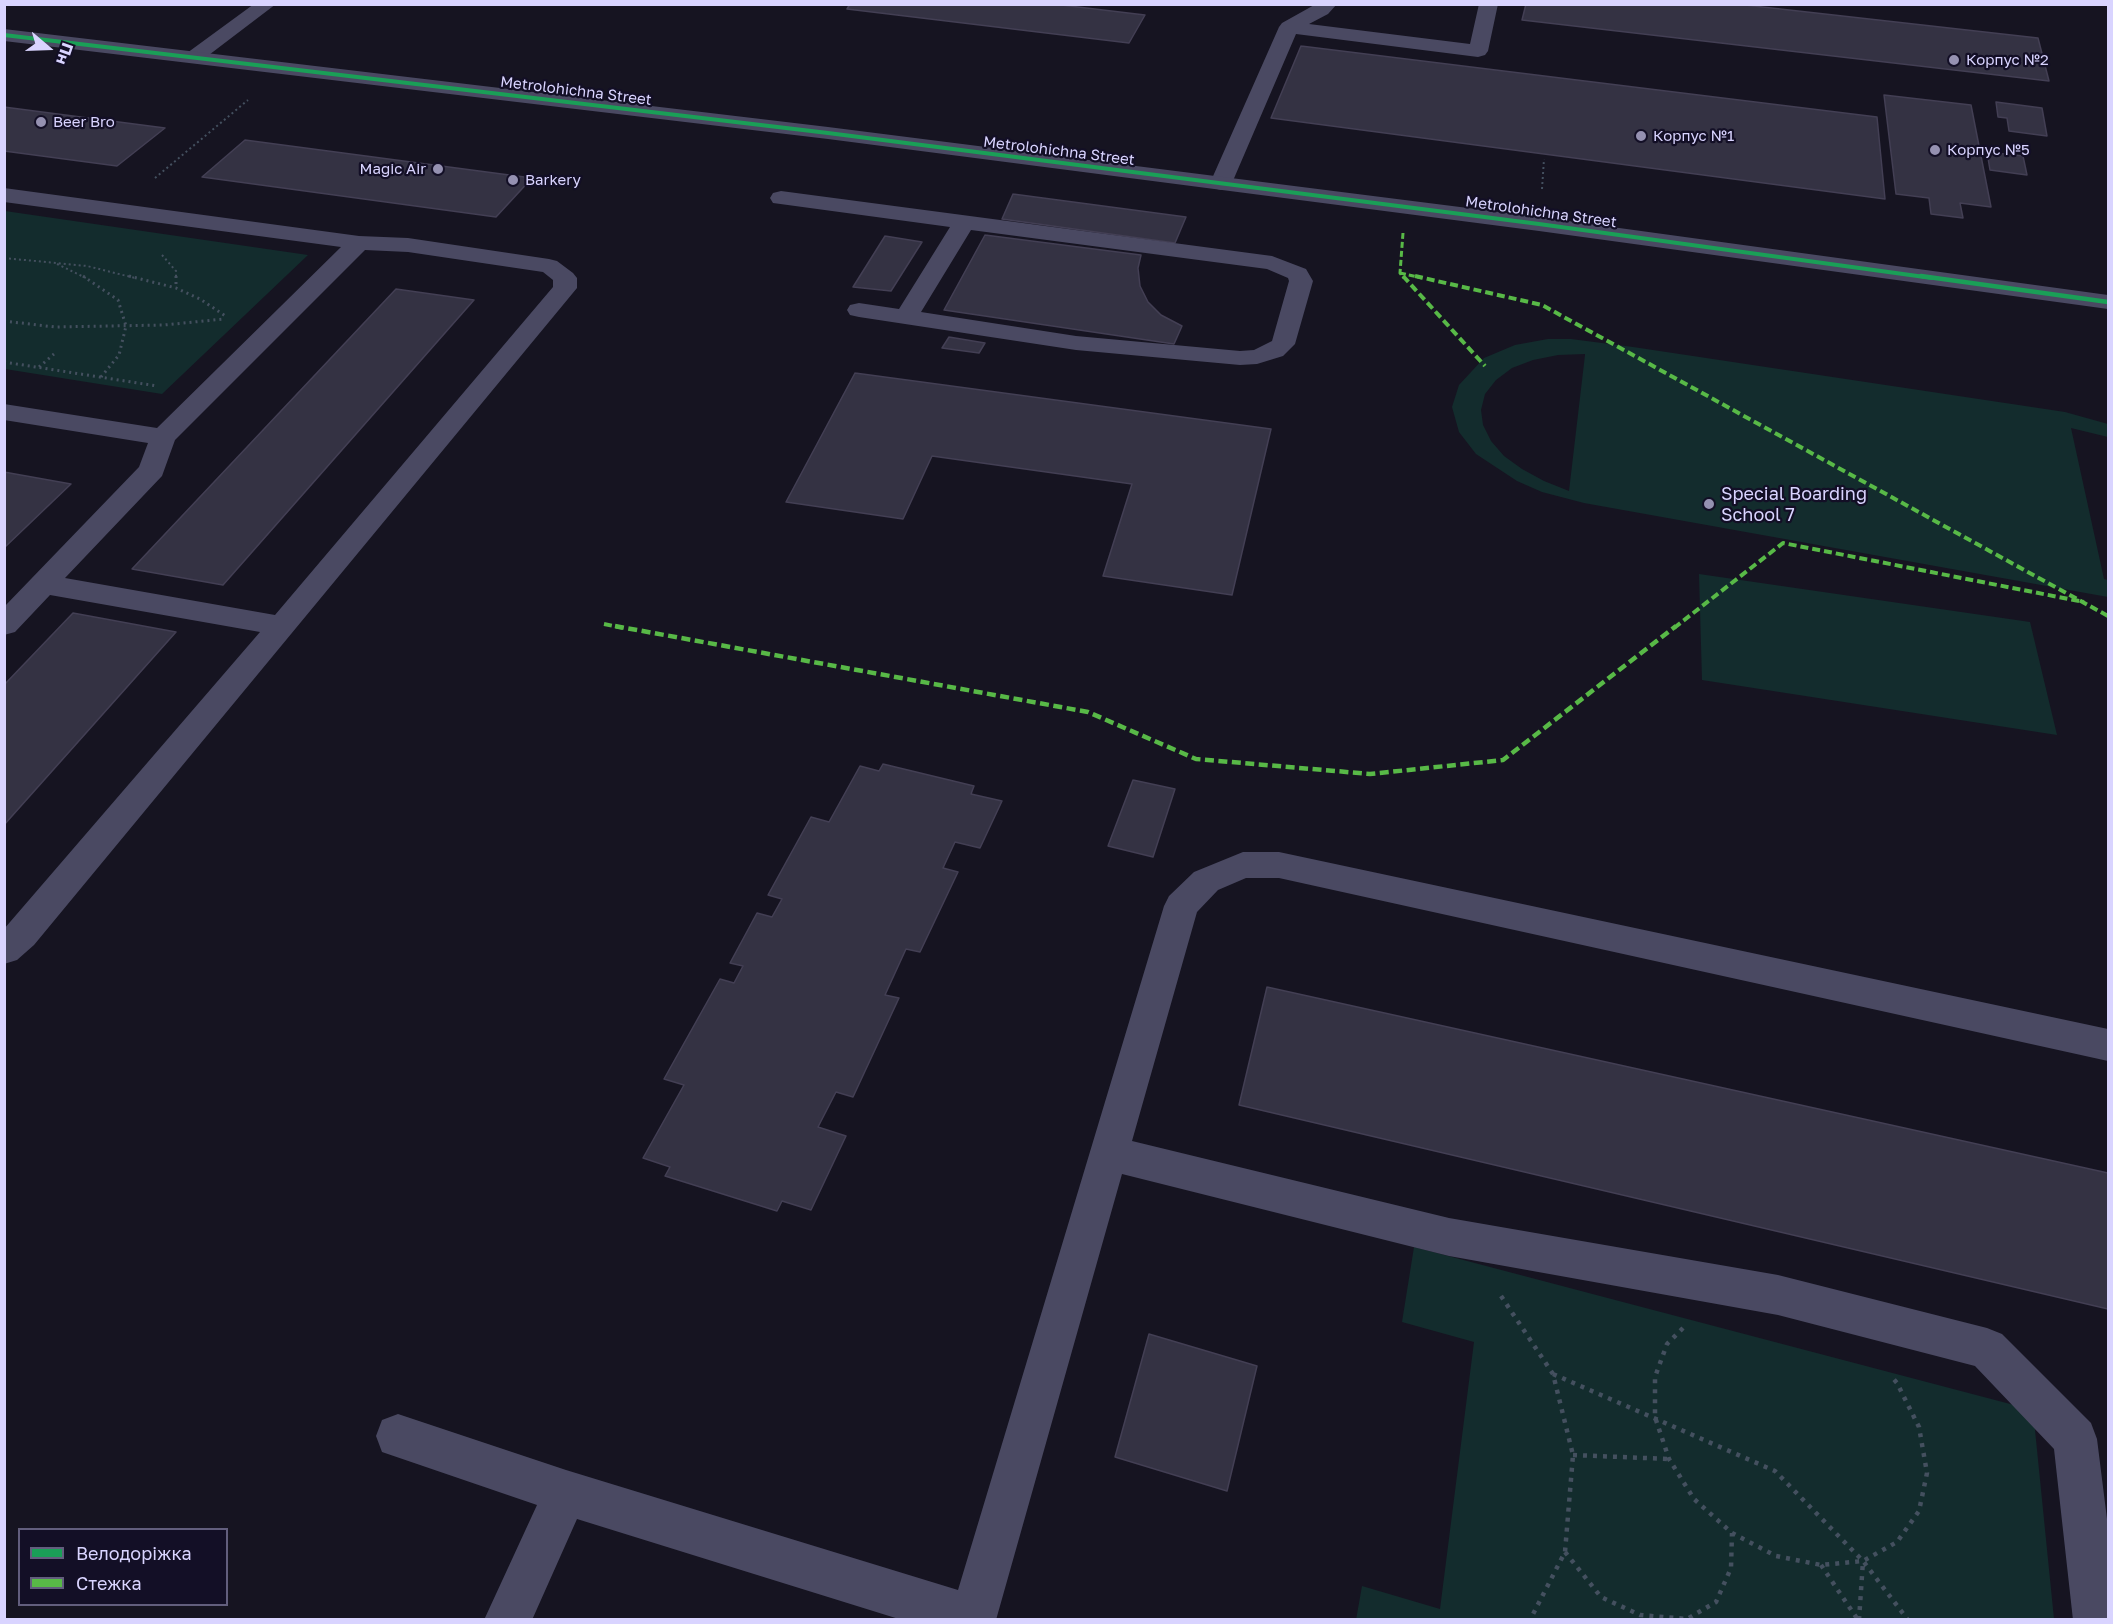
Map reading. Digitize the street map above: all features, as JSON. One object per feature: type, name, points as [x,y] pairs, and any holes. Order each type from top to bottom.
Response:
[{"type":"street","points":[[194,57],[267,4]]},
{"type":"street","points":[[1221,183],[1289,27],[1322,10],[1328,4]]},
{"type":"street","points":[[1289,27],[1478,51],[1489,4]]},
{"type":"street","name":"Metrolohichna Street","points":[[4,35],[828,133],[1562,227],[2109,302]]},
{"type":"street","points":[[4,195],[358,243],[408,245],[549,267],[560,272],[565,278],[565,288],[22,935],[4,950]]},
{"type":"street","points":[[781,198],[1272,263],[1298,274],[1301,281],[1283,344],[1274,351],[1257,357],[1240,358],[1076,343],[859,310]]},
{"type":"street","points":[[906,317],[964,222]]},
{"type":"street","points":[[4,625],[152,470],[163,437],[358,243]]},
{"type":"street","points":[[4,412],[163,437]]},
{"type":"street","points":[[42,584],[282,626]]},
{"type":"street","points":[[398,1436],[566,1492],[975,1619],[1181,906],[1206,880],[1243,865],[1279,865],[2109,1045]]},
{"type":"street","points":[[1108,1153],[1449,1237],[1779,1295],[1987,1349],[2075,1439],[2097,1620]]},
{"type":"street","points":[[507,1620],[566,1492]]},
{"type":"path","points":[[117,210],[251,97]]},
{"type":"path","points":[[1542,194],[1544,159]]},
{"type":"path","points":[[158,251],[176,271],[176,288]]},
{"type":"path","points":[[4,258],[87,266],[176,288],[200,299],[231,319]]},
{"type":"path","points":[[53,263],[93,281],[118,300],[126,326],[120,355],[101,377]]},
{"type":"path","points":[[4,321],[55,327],[126,326],[231,319]]},
{"type":"path","points":[[223,326],[231,319]]},
{"type":"path","points":[[39,367],[54,354]]},
{"type":"path","points":[[4,362],[160,387]]},
{"type":"path","points":[[1449,1237],[1505,1301],[1553,1374],[1573,1455],[1565,1552],[1530,1620]]},
{"type":"path","points":[[1688,1324],[1667,1344],[1655,1377],[1655,1417],[1669,1459],[1694,1499],[1732,1533],[1776,1556],[1821,1565],[1863,1561],[1897,1542],[1919,1511],[1927,1473],[1919,1427],[1897,1383],[1883,1368]]},
{"type":"path","points":[[1553,1374],[1775,1471],[1863,1561],[1908,1620]]},
{"type":"path","points":[[1573,1455],[1669,1459]]},
{"type":"path","points":[[1565,1552],[1601,1597],[1640,1617],[1687,1619],[1716,1602],[1731,1568],[1732,1533]]},
{"type":"path","points":[[1858,1620],[1863,1561]]},
{"type":"path","points":[[1821,1565],[1858,1620]]},
{"type":"green space","points":[[5,211],[308,255],[162,394],[5,369]]},
{"type":"green space","points":[[1548,339],[1571,339],[1633,347],[2065,412],[2108,424],[2108,437],[2071,428],[2104,579],[2108,580],[2108,597],[1584,503],[1542,492],[1517,481],[1476,454],[1459,432],[1452,407],[1459,385],[1484,358],[1515,345]],"holes":[[[1585,354],[1569,491],[1544,481],[1504,456],[1491,441],[1483,425],[1481,410],[1485,394],[1496,380],[1512,368],[1533,360],[1558,355]]]},
{"type":"green space","points":[[1699,574],[2030,622],[2057,735],[1702,680]]},
{"type":"green space","points":[[1414,1247],[2033,1410],[2054,1619],[1356,1620],[1362,1586],[1440,1609],[1474,1342],[1402,1322]]},
{"type":"building","points":[[850,4],[1053,4],[1145,15],[1129,43],[847,9]]},
{"type":"building","name":"Корпус №2","points":[[1526,4],[1736,4],[2038,38],[2049,81],[1522,20]]},
{"type":"building","name":"Корпус №1","points":[[1301,46],[1877,117],[1885,199],[1271,118]]},
{"type":"building","name":"Корпус №5","points":[[1884,95],[1971,105],[1991,207],[1960,203],[1963,218],[1931,214],[1929,198],[1896,194]]},
{"type":"building","points":[[1996,102],[2042,108],[2047,136],[2009,131],[2007,118],[1998,117]]},
{"type":"building","points":[[4,107],[165,128],[117,166],[4,151]]},
{"type":"building","points":[[245,140],[532,178],[496,217],[202,177]]},
{"type":"building","points":[[1987,152],[2023,156],[2027,175],[1990,170]]},
{"type":"building","points":[[1013,194],[1186,217],[1175,243],[1002,219]]},
{"type":"building","points":[[985,235],[1141,255],[1138,268],[1140,286],[1148,302],[1161,315],[1182,326],[1174,344],[944,310]]},
{"type":"building","points":[[885,236],[922,242],[891,291],[853,287]]},
{"type":"building","points":[[396,289],[474,300],[223,585],[132,569]]},
{"type":"building","points":[[949,337],[985,343],[979,353],[942,348]]},
{"type":"building","points":[[855,373],[1271,429],[1232,595],[1103,576],[1132,484],[932,456],[903,519],[786,502]]},
{"type":"building","points":[[4,472],[71,484],[4,548]]},
{"type":"building","points":[[73,613],[176,632],[4,825],[4,685]]},
{"type":"building","points":[[883,764],[974,786],[971,794],[1002,801],[980,848],[955,842],[943,868],[958,872],[920,952],[906,949],[885,995],[899,998],[853,1097],[836,1092],[818,1127],[846,1136],[811,1210],[782,1201],[777,1211],[665,1176],[670,1167],[643,1158],[684,1085],[664,1079],[720,979],[734,983],[743,966],[730,963],[757,913],[772,917],[782,899],[768,895],[811,817],[829,822],[860,766],[879,771]]},
{"type":"building","points":[[1133,780],[1175,789],[1153,857],[1108,846]]},
{"type":"building","points":[[1267,987],[2108,1173],[2108,1309],[1239,1105]]},
{"type":"building","points":[[1149,1334],[1257,1366],[1227,1491],[1115,1457]]},
{"type":"marked path","points":[[1403,233],[1400,273],[1485,366]]},
{"type":"marked path","points":[[1400,273],[1542,305],[2108,616]]},
{"type":"marked path","points":[[604,624],[1088,712],[1196,759],[1370,774],[1503,760],[1783,543],[2084,602]]},
{"type":"cycle path","points":[[4,35],[828,133],[1539,224],[2108,302]]},
{"type":"place","name":"Корпус №2","points":[[1954,60]]},
{"type":"place","name":"Beer Bro","points":[[41,122]]},
{"type":"place","name":"Корпус №1","points":[[1641,136]]},
{"type":"place","name":"Корпус №5","points":[[1935,150]]},
{"type":"place","name":"Magic Air","points":[[438,169]]},
{"type":"place","name":"Barkery","points":[[513,180]]},
{"type":"place","name":"Special Boarding School 7","points":[[1709,504]]}]
